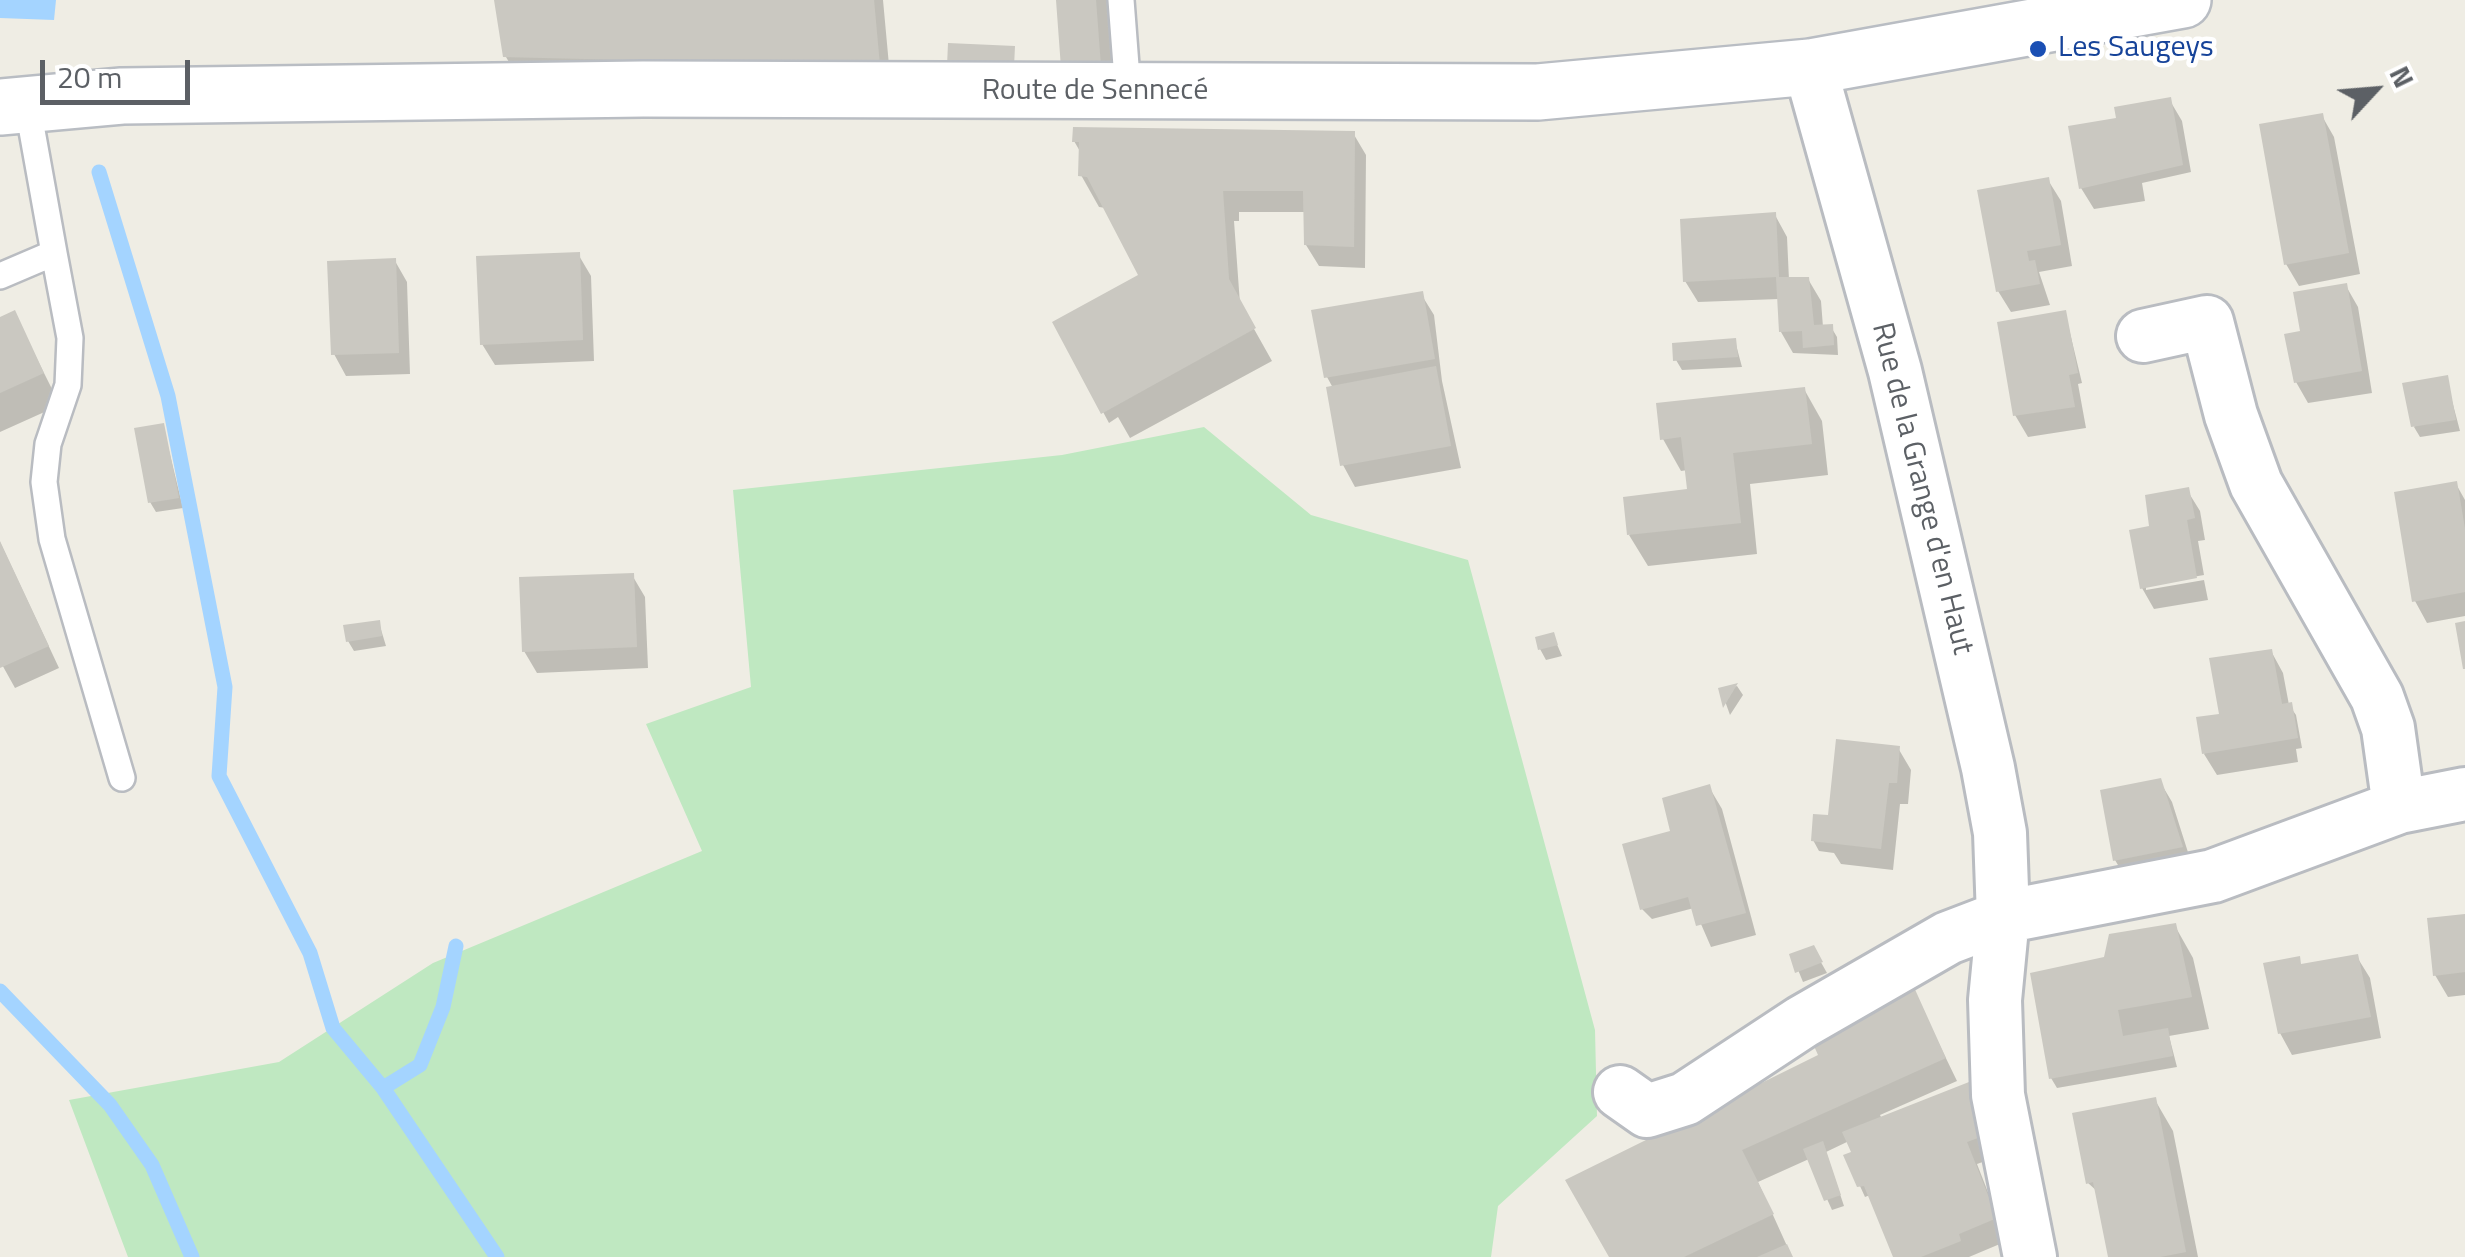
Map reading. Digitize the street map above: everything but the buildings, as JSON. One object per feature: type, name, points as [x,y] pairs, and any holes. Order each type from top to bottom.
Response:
[{"type":"street","name":"Route de Sennecé","points":[[13,105],[141,96],[643,89],[1538,92],[1810,67],[2183,0]]},
{"type":"street","name":"Rue de la Grange d'en Haut","points":[[1810,67],[1895,371],[1988,768],[2000,833],[2003,917],[1995,1000],[1998,1095],[2030,1257]]},
{"type":"street","points":[[2142,336],[2207,322],[2231,414],[2256,484],[2377,697],[2388,728],[2399,807]]},
{"type":"street","points":[[1620,1092],[1646,1111],[1685,1099],[1818,1012],[1948,938],[2003,917],[2212,876],[2399,807],[2465,794]]},
{"type":"lane","points":[[1121,0],[1128,92]]},
{"type":"lane","points":[[13,105],[54,253],[70,338],[68,385],[48,444],[44,482],[52,539],[122,778]]},
{"type":"lane","points":[[0,276],[54,253]]},
{"type":"green space","points":[[1204,427],[1311,515],[1468,560],[1595,1030],[1597,1116],[1498,1206],[1491,1257],[128,1257],[69,1100],[279,1062],[433,963],[702,851],[646,724],[751,687],[733,490],[1062,455]]},
{"type":"water","points":[[0,0],[56,0],[54,20],[0,18]]},
{"type":"waterway","points":[[99,172],[168,396],[225,687],[219,776],[310,953],[333,1028],[383,1088],[497,1257]]},
{"type":"waterway","points":[[383,1088],[420,1065],[443,1007],[456,946]]},
{"type":"waterway","points":[[0,991],[110,1105],[152,1165],[192,1257]]},
{"type":"place","name":"Les Saugeys","points":[[2038,49]]}]
